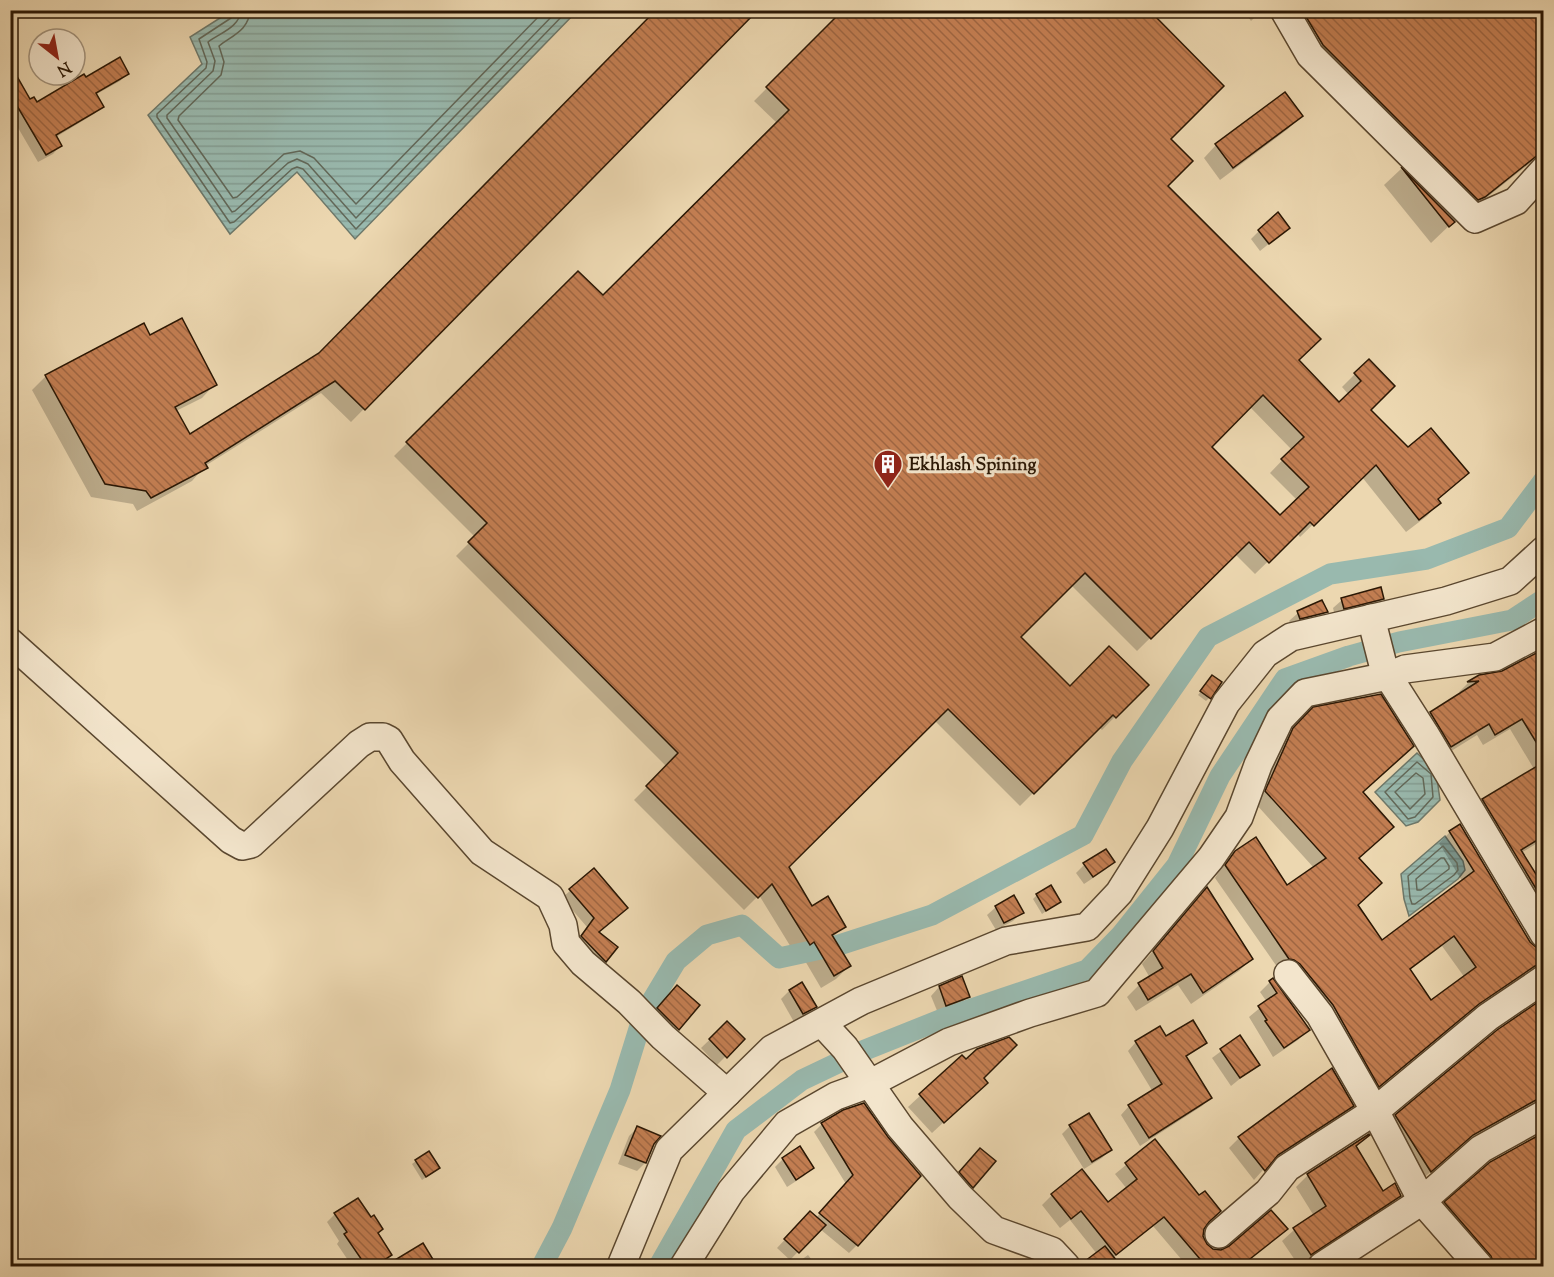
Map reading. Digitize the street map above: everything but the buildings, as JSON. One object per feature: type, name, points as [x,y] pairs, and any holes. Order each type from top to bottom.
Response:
[{"type":"street","points":[[1284,10],[1310,55],[1475,219],[1516,201],[1544,170]]},
{"type":"street","points":[[621,1266],[669,1150],[772,1049],[861,1001],[1006,941],[1087,927],[1119,893],[1160,828],[1226,703],[1265,654],[1291,637],[1446,601],[1510,581],[1544,550]]},
{"type":"street","points":[[1371,618],[1386,673],[1544,934]]},
{"type":"street","points":[[684,1266],[731,1191],[787,1124],[836,1096],[949,1042],[1029,1012],[1097,993],[1211,858],[1239,817],[1258,765],[1280,719],[1305,693],[1405,669],[1495,657],[1544,632]]},
{"type":"street","points":[[10,642],[231,840],[242,846],[251,844],[359,744],[370,737],[383,737],[389,740],[402,761],[482,852],[550,897],[563,925],[566,943],[583,963],[629,1002],[663,1037],[727,1093]]},
{"type":"street","points":[[1288,974],[1320,1015],[1375,1111],[1422,1200],[1479,1266]]},
{"type":"street","points":[[1219,1234],[1268,1192],[1287,1168],[1375,1111],[1488,1017],[1544,980]]},
{"type":"street","points":[[822,1023],[845,1048],[900,1127],[960,1197],[994,1230],[1052,1251],[1066,1266]]},
{"type":"street","points":[[1322,1266],[1422,1200],[1481,1149],[1544,1114]]},
{"type":"water","points":[[231,11],[577,11],[355,239],[297,172],[230,234],[148,115],[202,64],[190,37]]},
{"type":"water","points":[[1417,753],[1436,771],[1440,800],[1418,822],[1406,826],[1375,792]]},
{"type":"water","points":[[1445,836],[1463,861],[1465,870],[1458,879],[1409,916],[1401,874]]},
{"type":"waterway","points":[[542,1266],[562,1228],[620,1090],[643,1016],[676,961],[707,935],[742,925],[779,958],[839,945],[932,915],[1083,835],[1122,761],[1208,637],[1330,574],[1427,559],[1508,528],[1544,480]]},
{"type":"waterway","points":[[659,1266],[736,1130],[802,1080],[865,1050],[945,1018],[1087,970],[1121,935],[1177,865],[1220,776],[1285,679],[1349,656],[1399,642],[1512,620],[1544,599]]},
{"type":"place","name":"Ekhlash Spining","points":[[888,490]]}]
